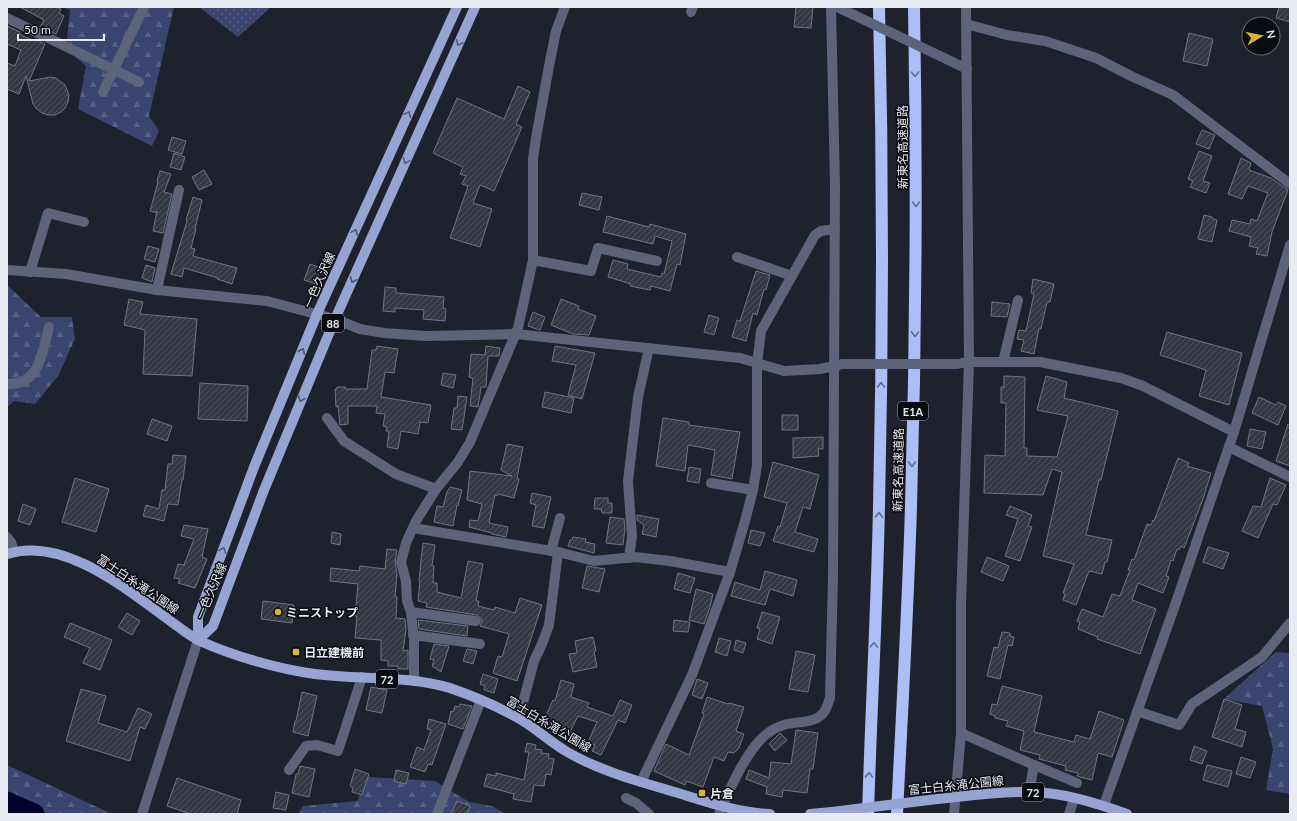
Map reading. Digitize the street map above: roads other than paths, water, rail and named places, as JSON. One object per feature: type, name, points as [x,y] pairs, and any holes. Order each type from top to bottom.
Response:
[{"type":"highway","name":"新東名高速道路","points":[[868,814],[879,507],[881,340],[881,107],[879,7]]},
{"type":"highway","name":"新東名高速道路","points":[[897,814],[911,499],[916,272],[916,107],[914,7]]},
{"type":"main road","name":"一色久沢線","points":[[198,640],[198,617],[254,467],[317,314],[456,7]]},
{"type":"main road","name":"一色久沢線","points":[[198,640],[213,626],[264,490],[335,319],[475,7]]},
{"type":"main road","name":"富士白糸滝公園線","points":[[11,553],[48,552],[68,557],[94,568],[198,640],[249,659],[314,674],[414,681],[449,688],[481,700],[519,718],[568,752],[616,774],[721,810],[770,814]]},
{"type":"main road","name":"富士白糸滝公園線","points":[[810,814],[955,797],[1029,792],[1056,795],[1104,805],[1127,814]]},
{"type":"street","points":[[103,92],[144,7]]},
{"type":"street","points":[[414,681],[411,612],[407,601],[406,580],[402,562],[406,543],[416,521],[436,489],[458,462],[470,442],[516,334],[534,260],[533,172],[536,138],[556,31],[565,7]]},
{"type":"street","points":[[721,810],[747,757],[757,742],[768,733],[779,727],[817,719],[824,711],[830,698],[838,365],[834,229],[835,185],[831,7]]},
{"type":"street","points":[[837,7],[967,69]]},
{"type":"street","points":[[954,814],[961,733],[961,604],[969,362],[966,7]]},
{"type":"street","points":[[7,18],[139,82]]},
{"type":"street","points":[[966,24],[1007,35],[1045,41],[1096,58],[1173,95],[1290,184]]},
{"type":"street","points":[[156,290],[179,190]]},
{"type":"street","points":[[30,272],[48,213],[84,222]]},
{"type":"street","points":[[641,782],[692,674],[730,572],[746,521],[757,465],[757,364],[761,331],[815,235],[821,231],[834,229]]},
{"type":"street","points":[[1104,805],[1174,608],[1234,432],[1290,245]]},
{"type":"street","points":[[534,260],[591,271],[598,248],[657,262]]},
{"type":"street","points":[[737,257],[792,276]]},
{"type":"street","points":[[7,270],[66,274],[156,290],[267,300],[335,319],[360,329],[384,333],[426,336],[516,334],[740,358],[784,371],[805,370],[838,365],[1040,362],[1121,378],[1143,386],[1234,432]]},
{"type":"street","points":[[1003,362],[1018,300]]},
{"type":"street","points":[[7,384],[14,385],[27,380],[38,369],[49,327]]},
{"type":"street","points":[[629,558],[632,536],[628,481],[638,398],[649,348]]},
{"type":"street","points":[[326,418],[344,442],[396,474],[436,489]]},
{"type":"street","points":[[1229,447],[1290,477]]},
{"type":"street","points":[[711,483],[753,490]]},
{"type":"street","points":[[519,718],[534,660],[542,644],[548,625],[555,551],[560,518]]},
{"type":"street","points":[[414,528],[555,551],[594,561],[635,557],[670,561],[730,572]]},
{"type":"street","points":[[7,538],[11,542],[11,553]]},
{"type":"street","points":[[411,612],[476,621]]},
{"type":"street","points":[[1137,711],[1179,725],[1192,704],[1262,657],[1290,623]]},
{"type":"street","points":[[413,635],[480,644]]},
{"type":"street","points":[[142,814],[198,640]]},
{"type":"street","points":[[289,770],[306,746],[317,745],[338,751],[362,677]]},
{"type":"street","points":[[437,814],[481,700]]},
{"type":"street","points":[[961,733],[1077,783]]},
{"type":"street","points":[[1029,792],[1034,765]]},
{"type":"street","points":[[626,798],[636,803],[649,814]]},
{"type":"street","points":[[1069,814],[1074,799]]},
{"type":"waterway","points":[[7,802],[34,814]]},
{"type":"place","name":"ミニストップ","points":[[278,612]]},
{"type":"place","name":"日立建機前","points":[[296,652]]},
{"type":"place","name":"片倉","points":[[702,793]]}]
